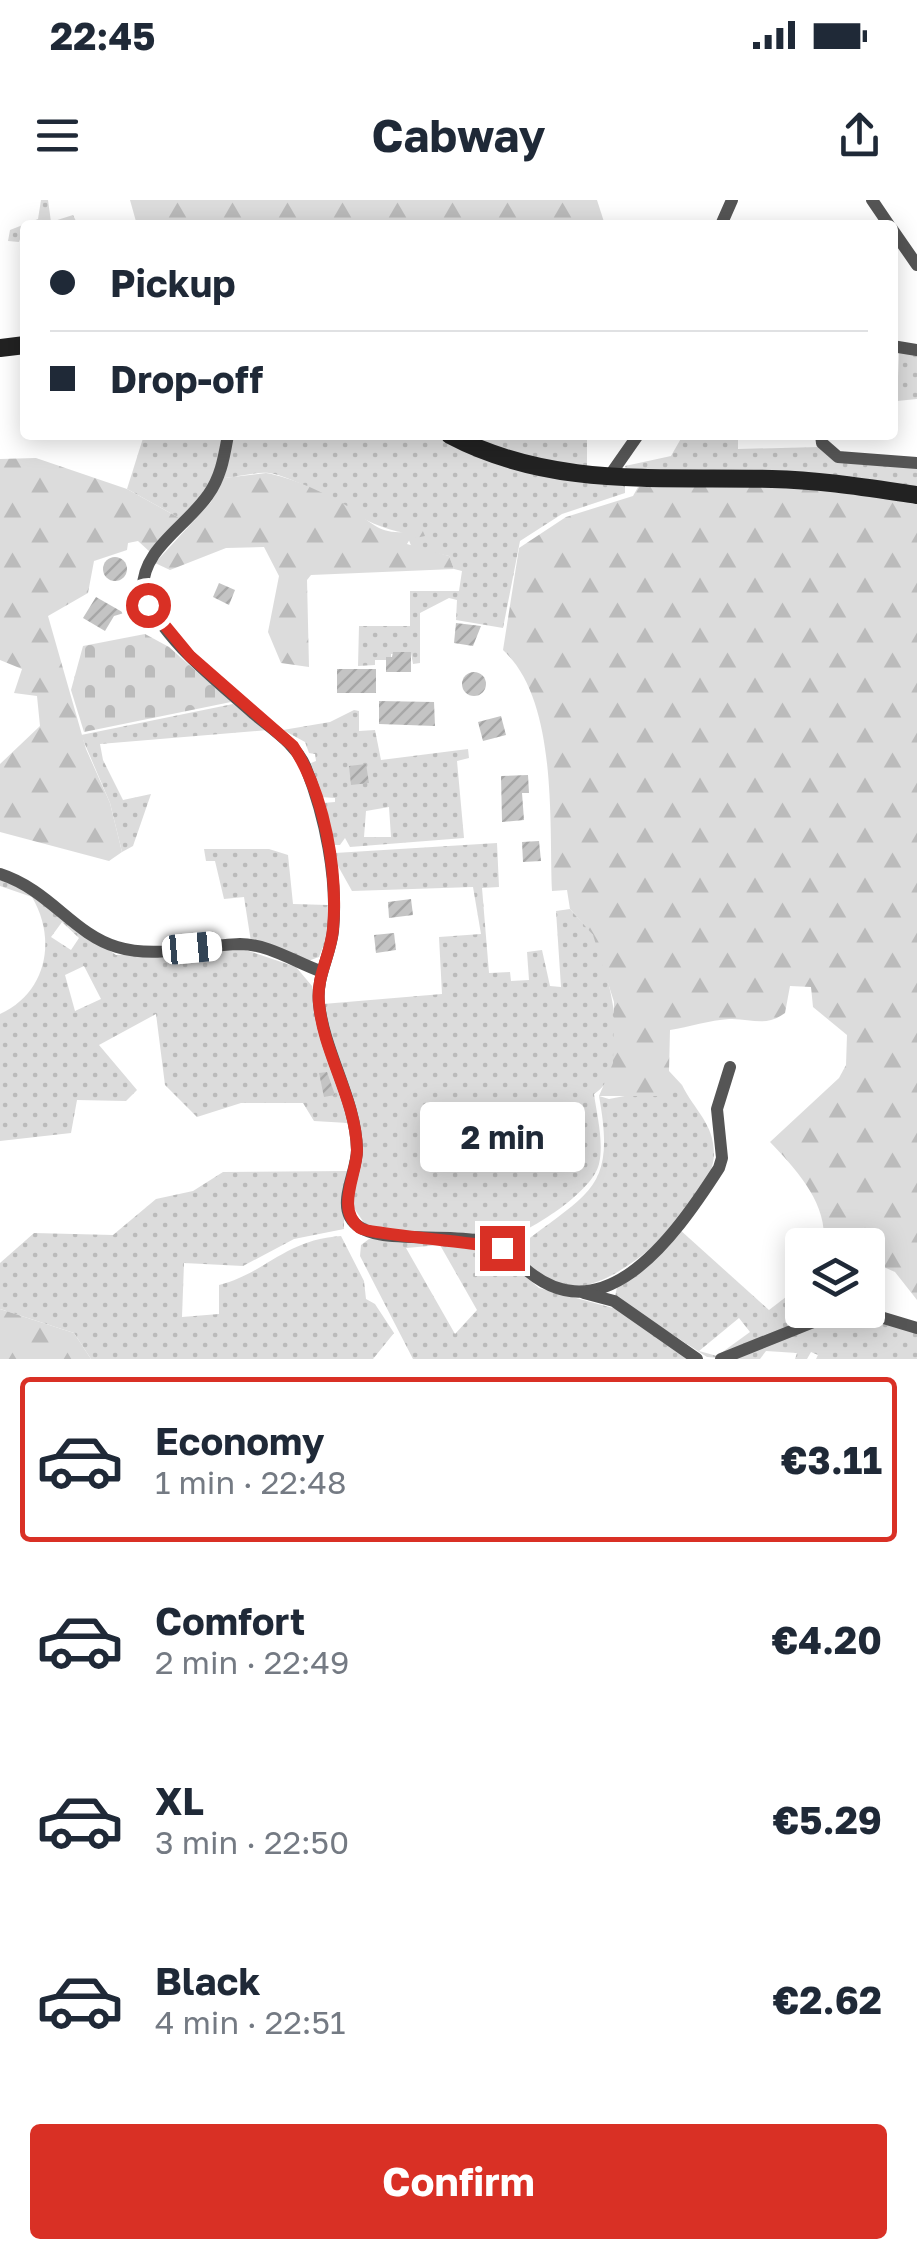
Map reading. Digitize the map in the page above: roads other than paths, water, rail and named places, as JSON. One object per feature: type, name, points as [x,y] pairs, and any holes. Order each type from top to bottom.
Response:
[{"type":"main road","points":[[459,440],[479,451],[534,466],[608,479],[821,481],[917,494]]},
{"type":"street","points":[[898,237],[917,264]]},
{"type":"street","points":[[227,440],[221,471],[208,495],[148,560],[143,592],[190,656],[293,746],[304,763],[323,820],[334,928],[320,971],[318,1000],[324,1034],[353,1124],[357,1151],[347,1203],[350,1216],[362,1230],[378,1235],[460,1239],[502,1248],[535,1279],[614,1301],[697,1359]]},
{"type":"street","points":[[608,479],[635,440]]},
{"type":"street","points":[[822,440],[838,457],[917,463]]},
{"type":"street","points":[[0,874],[40,891],[94,937],[118,948],[154,952],[244,944],[320,971]]},
{"type":"street","points":[[579,1292],[613,1287],[669,1236],[696,1204],[722,1158],[716,1110],[730,1067]]},
{"type":"street","points":[[721,1359],[841,1311],[917,1328]]}]
